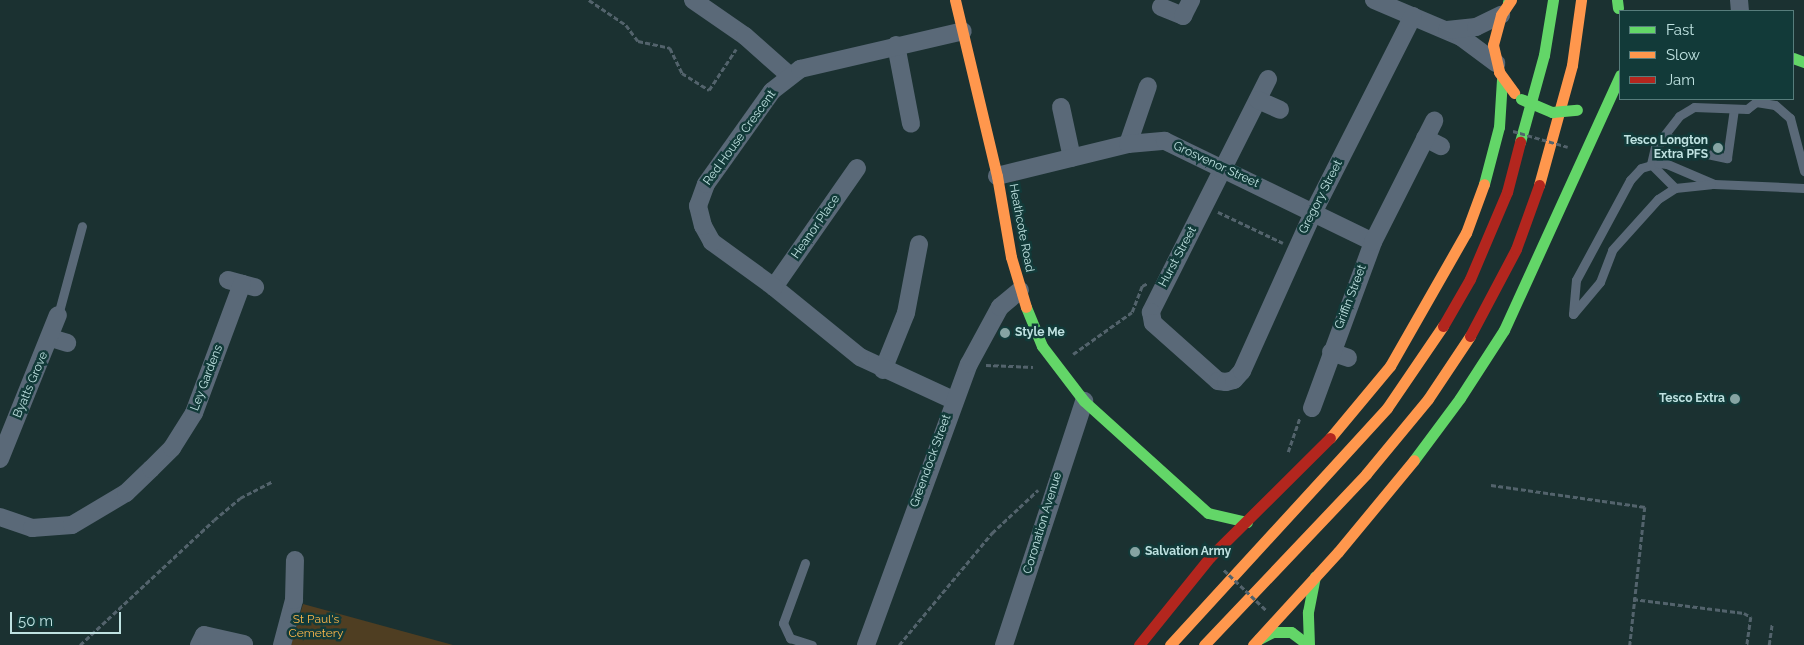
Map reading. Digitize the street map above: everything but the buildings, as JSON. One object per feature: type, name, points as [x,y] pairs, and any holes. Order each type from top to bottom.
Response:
[{"type":"main road","name":"Heathcote Road","points":[[956,0],[997,176],[1011,257],[1020,290],[1038,339],[1056,368],[1084,401],[1210,523],[1247,522]]},
{"type":"main road","points":[[1170,645],[1387,408],[1430,348],[1470,279],[1508,192],[1544,55],[1553,0]]},
{"type":"main road","points":[[1204,645],[1366,474],[1428,399],[1461,352],[1516,249],[1533,206],[1572,65],[1582,0]]},
{"type":"main road","points":[[1139,645],[1215,552],[1352,415],[1390,366],[1439,284],[1466,233],[1490,167],[1499,127],[1499,71],[1494,38],[1507,4]]},
{"type":"main road","points":[[1499,71],[1521,99],[1552,112],[1577,110],[1590,106],[1612,89]]},
{"type":"main road","points":[[1256,642],[1315,577],[1426,445],[1504,330],[1539,259],[1612,89],[1619,78]]},
{"type":"main road","points":[[1210,523],[1215,552]]},
{"type":"main road","points":[[1308,645],[1308,612],[1315,577]]},
{"type":"main road","points":[[1256,642],[1273,632],[1291,632],[1308,645]]},
{"type":"street","points":[[693,0],[745,36],[790,76]]},
{"type":"street","points":[[1161,7],[1183,16],[1191,0]]},
{"type":"street","points":[[1374,0],[1447,30],[1482,50],[1499,71]]},
{"type":"street","points":[[1447,30],[1476,27],[1507,4]]},
{"type":"street","name":"Gregory Street","points":[[1234,380],[1242,371],[1295,249],[1413,16]]},
{"type":"street","name":"Red House Crescent","points":[[953,400],[883,370],[860,357],[774,287],[712,242],[703,226],[698,206],[706,184],[772,91],[800,69],[896,45],[964,31]]},
{"type":"street","points":[[896,45],[912,124]]},
{"type":"street","name":"Hurst Street","points":[[1234,380],[1218,381],[1150,318],[1152,306],[1205,206],[1268,79]]},
{"type":"street","points":[[1128,144],[1148,86]]},
{"type":"street","points":[[1258,100],[1280,110]]},
{"type":"street","points":[[1061,107],[1072,158]]},
{"type":"street","name":"Griffin Street","points":[[1312,408],[1373,242],[1433,142],[1434,120]]},
{"type":"street","name":"Grosvenor Street","points":[[997,176],[1128,144],[1165,142],[1224,167],[1313,213]]},
{"type":"street","name":"Heanor Place","points":[[774,287],[857,168]]},
{"type":"street","points":[[1313,213],[1373,242]]},
{"type":"street","points":[[883,370],[906,313],[920,244]]},
{"type":"street","name":"Ley Gardens","points":[[0,518],[32,528],[49,529],[72,525],[126,493],[152,469],[172,448],[194,413],[241,284]]},
{"type":"street","name":"Greendock Street","points":[[866,645],[953,400],[969,364],[1000,308],[1020,290]]},
{"type":"street","name":"Byatts Grove","points":[[0,459],[59,340],[58,315]]},
{"type":"street","points":[[1331,352],[1348,358]]},
{"type":"street","name":"Coronation Avenue","points":[[1004,645],[1057,476],[1084,401]]},
{"type":"street","points":[[282,645],[294,600],[295,560]]},
{"type":"street","points":[[199,645],[204,635],[244,644]]},
{"type":"lane","points":[[1651,164],[1655,147],[1679,116],[1694,107],[1747,109],[1756,102],[1767,102],[1790,118],[1804,171]]},
{"type":"lane","points":[[1655,147],[1666,137],[1680,141],[1693,152],[1727,158],[1734,109]]},
{"type":"lane","points":[[1651,164],[1676,188]]},
{"type":"lane","points":[[1714,184],[1667,164],[1651,164],[1641,168],[1630,180],[1593,242],[1576,280],[1573,314],[1600,282],[1612,250],[1658,199],[1676,188],[1714,184],[1804,188]]},
{"type":"lane","name":"Byatts Grove","points":[[58,315],[82,226]]},
{"type":"lane","points":[[805,563],[783,623],[790,638],[812,645]]},
{"type":"path","points":[[590,0],[626,25],[638,41],[670,48],[682,73],[709,90],[745,36]]},
{"type":"path","points":[[1512,131],[1568,147]]},
{"type":"path","points":[[1205,206],[1295,249]]},
{"type":"path","points":[[969,364],[1056,368],[1093,337],[1132,312],[1142,286],[1149,282]]},
{"type":"path","points":[[899,645],[1005,519],[1057,476]]},
{"type":"path","points":[[80,645],[227,509],[272,481]]},
{"type":"path","points":[[1491,485],[1645,507],[1633,599],[1630,645]]},
{"type":"path","points":[[1224,570],[1266,610]]},
{"type":"path","points":[[1633,599],[1744,612],[1751,617],[1748,645]]},
{"type":"path","points":[[1769,645],[1772,623]]},
{"type":"green space","name":"St Paul's Cemetery","points":[[303,604],[453,645],[291,645]]},
{"type":"traffic: fast","points":[[1520,142],[1544,55],[1553,0]]},
{"type":"traffic: fast","points":[[1617,0],[1618,8]]},
{"type":"traffic: fast","points":[[1794,58],[1804,62]]},
{"type":"traffic: fast","points":[[1414,460],[1460,398],[1504,330],[1619,77]]},
{"type":"traffic: fast","points":[[1484,184],[1499,127],[1502,79]]},
{"type":"traffic: fast","points":[[1521,99],[1552,112],[1577,110]]},
{"type":"traffic: fast","points":[[1026,307],[1042,346],[1084,401],[1208,513],[1247,522]]},
{"type":"traffic: fast","points":[[1309,645],[1308,612],[1315,577]]},
{"type":"traffic: fast","points":[[1259,639],[1273,632],[1291,632],[1308,645]]},
{"type":"traffic: slow","points":[[955,0],[997,176],[1011,257],[1026,307]]},
{"type":"traffic: slow","points":[[1511,0],[1501,15],[1493,45],[1499,72],[1514,93]]},
{"type":"traffic: slow","points":[[1539,185],[1572,65],[1581,0]]},
{"type":"traffic: slow","points":[[1330,438],[1390,366],[1466,233],[1484,184]]},
{"type":"traffic: slow","points":[[1170,645],[1387,408],[1443,326]]},
{"type":"traffic: slow","points":[[1204,645],[1366,474],[1428,399],[1470,336]]},
{"type":"traffic: slow","points":[[1253,645],[1338,552],[1414,460]]},
{"type":"traffic: jam","points":[[1443,326],[1470,279],[1507,192],[1520,142]]},
{"type":"traffic: jam","points":[[1470,336],[1516,249],[1539,185]]},
{"type":"traffic: jam","points":[[1139,645],[1210,557],[1330,438]]},
{"type":"place","name":"Tesco Longton Extra PFS","points":[[1718,148]]},
{"type":"place","name":"Style Me","points":[[1005,333]]},
{"type":"place","name":"Tesco Extra","points":[[1735,399]]},
{"type":"place","name":"Salvation Army","points":[[1135,552]]}]
